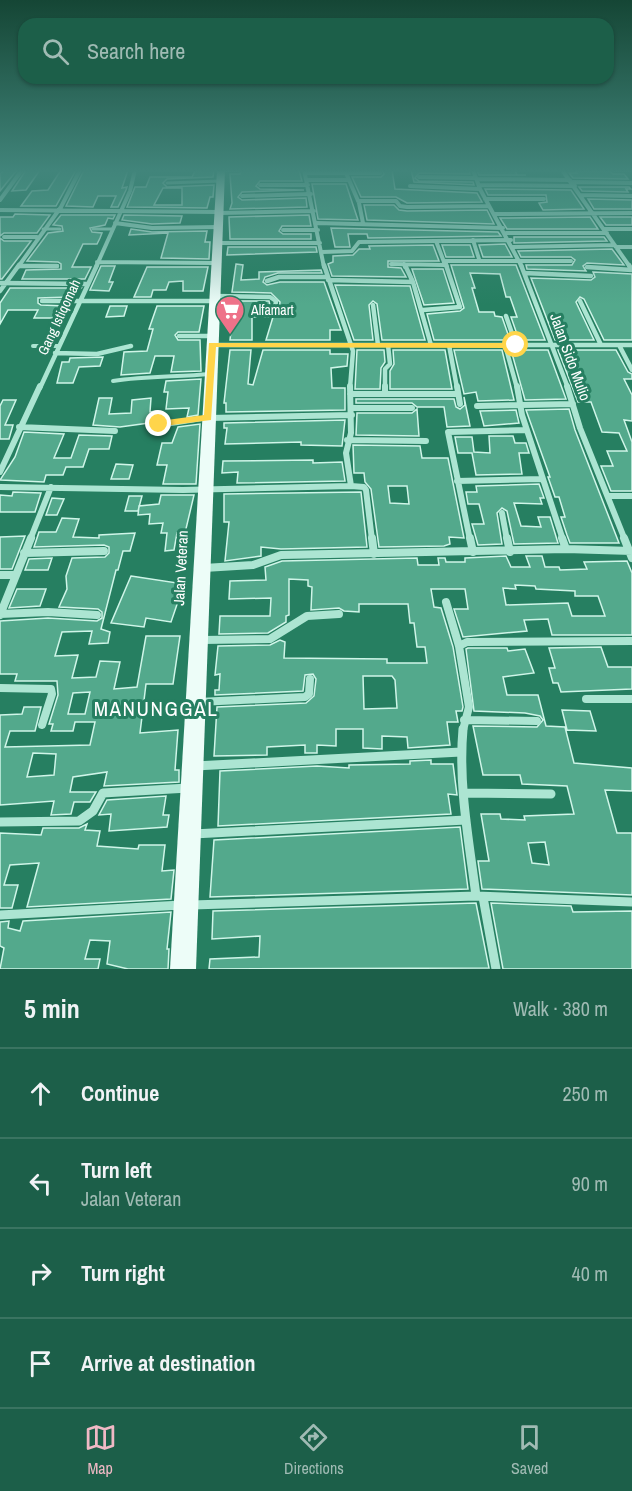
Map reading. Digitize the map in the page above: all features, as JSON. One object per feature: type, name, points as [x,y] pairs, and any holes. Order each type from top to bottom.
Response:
[{"type":"main road","name":"Jalan Veteran","points":[[183,969],[219,215]]},
{"type":"street","points":[[0,291],[3,283],[19,266],[54,215]]},
{"type":"street","name":"Gang Istiqomah","points":[[0,472],[19,427],[81,301],[119,215]]},
{"type":"street","points":[[315,215],[327,279],[353,351],[350,394],[351,433],[347,440],[346,453],[351,486]]},
{"type":"street","points":[[361,215],[363,224]]},
{"type":"street","name":"Jalan Sido Mulio","points":[[495,215],[519,259],[631,553]]},
{"type":"street","points":[[595,215],[632,270]]},
{"type":"street","points":[[317,223],[504,231],[632,229]]},
{"type":"street","points":[[114,226],[218,227]]},
{"type":"street","points":[[283,230],[318,230]]},
{"type":"street","points":[[4,237],[37,237]]},
{"type":"street","points":[[472,240],[478,259]]},
{"type":"street","points":[[322,252],[352,251],[358,242],[510,240]]},
{"type":"street","points":[[217,243],[261,241],[271,245],[320,243]]},
{"type":"street","points":[[423,310],[460,307],[436,241]]},
{"type":"street","points":[[513,247],[632,247]]},
{"type":"street","points":[[391,264],[444,263],[450,260],[478,259],[571,261]]},
{"type":"street","points":[[98,262],[216,263]]},
{"type":"street","points":[[404,264],[423,310],[431,345]]},
{"type":"street","points":[[19,266],[57,266]]},
{"type":"street","points":[[587,267],[632,270]]},
{"type":"street","points":[[524,273],[591,276]]},
{"type":"street","points":[[267,281],[279,277],[413,282]]},
{"type":"street","points":[[3,283],[87,284]]},
{"type":"street","points":[[42,301],[270,297],[276,301],[275,308]]},
{"type":"street","points":[[580,301],[601,345]]},
{"type":"street","points":[[373,305],[378,345]]},
{"type":"street","points":[[506,316],[516,345]]},
{"type":"street","points":[[179,336],[212,340],[350,345],[552,347],[632,345]]},
{"type":"street","points":[[385,393],[385,369],[390,364],[388,345]]},
{"type":"street","points":[[449,345],[460,404]]},
{"type":"street","points":[[505,345],[514,370],[519,405],[567,549]]},
{"type":"street","points":[[619,345],[632,370]]},
{"type":"street","points":[[56,353],[97,354],[131,346]]},
{"type":"street","points":[[350,394],[457,394]]},
{"type":"street","points":[[477,406],[573,404]]},
{"type":"street","points":[[352,408],[412,408]]},
{"type":"street","points":[[208,418],[352,415]]},
{"type":"street","points":[[19,427],[115,431]]},
{"type":"street","points":[[473,552],[448,432],[527,430]]},
{"type":"street","points":[[347,440],[426,441]]},
{"type":"street","points":[[457,481],[542,479]]},
{"type":"street","points":[[0,487],[204,489],[364,487],[374,554]]},
{"type":"street","points":[[51,487],[0,615],[48,612],[97,615]]},
{"type":"street","points":[[608,496],[632,496]]},
{"type":"street","points":[[502,513],[510,552]]},
{"type":"street","points":[[201,568],[253,565],[273,556],[567,549],[631,553]]},
{"type":"street","points":[[24,553],[104,551]]},
{"type":"street","points":[[0,575],[15,575]]},
{"type":"street","points":[[446,602],[459,646],[469,707],[464,720],[461,752],[466,820],[479,897],[496,969]]},
{"type":"street","points":[[198,640],[270,639],[307,616],[339,614]]},
{"type":"street","points":[[459,646],[467,642],[632,641]]},
{"type":"street","points":[[195,703],[305,697],[309,694],[310,679]]},
{"type":"street","points":[[0,688],[51,689],[52,694],[42,725]]},
{"type":"street","points":[[586,699],[632,699]]},
{"type":"street","points":[[464,720],[537,721]]},
{"type":"street","points":[[192,766],[461,752]]},
{"type":"street","points":[[0,822],[79,821],[93,811],[103,793],[191,788]]},
{"type":"street","points":[[465,793],[551,794]]},
{"type":"street","points":[[189,835],[466,820]]},
{"type":"street","points":[[0,915],[186,905],[479,897],[632,902]]},
{"type":"lane","points":[[93,229],[114,226]]},
{"type":"lane","points":[[43,229],[60,229]]},
{"type":"lane","points":[[33,346],[59,346]]},
{"type":"lane","points":[[113,381],[151,375],[166,378],[210,374]]},
{"type":"lane","points":[[151,427],[208,418]]},
{"type":"building","points":[[50,215],[37,233],[4,233],[0,236],[0,217]]},
{"type":"building","points":[[61,215],[115,215],[113,219],[108,218],[105,225],[90,228],[92,232],[102,233],[100,238],[97,244],[83,244],[72,267],[91,267],[85,279],[22,279],[26,270],[61,269],[61,264],[58,262],[27,261],[48,233],[63,231],[62,226],[53,225]]},
{"type":"building","points":[[124,215],[182,216],[180,223],[152,224],[122,220]]},
{"type":"building","points":[[309,215],[311,226],[282,226],[279,231],[283,234],[311,234],[311,239],[230,239],[229,217]]},
{"type":"building","points":[[317,215],[356,215],[358,220],[318,219]]},
{"type":"building","points":[[366,215],[490,215],[494,224],[367,220]]},
{"type":"building","points":[[590,217],[598,229],[507,229],[500,218]]},
{"type":"building","points":[[600,217],[632,217],[632,225],[606,225]]},
{"type":"building","points":[[331,228],[498,232],[501,236],[368,238],[367,234],[348,234],[350,247],[335,247]]},
{"type":"building","points":[[131,229],[152,232],[207,231],[205,242],[210,242],[209,259],[161,258],[168,233],[129,235]]},
{"type":"building","points":[[514,237],[604,237],[607,241],[514,243]]},
{"type":"building","points":[[0,238],[4,241],[31,241],[2,279],[0,279]]},
{"type":"building","points":[[505,244],[512,257],[483,257],[479,245]]},
{"type":"building","points":[[433,245],[439,261],[388,261],[388,267],[401,268],[406,277],[332,276],[328,264],[333,262],[333,256],[353,255],[359,249],[370,249],[369,246]]},
{"type":"building","points":[[442,245],[470,245],[474,257],[446,257]]},
{"type":"building","points":[[228,247],[316,247],[317,252],[227,255]]},
{"type":"building","points":[[612,249],[624,265],[587,263],[583,266],[586,271],[527,269],[526,265],[572,265],[575,260],[571,257],[521,257],[518,251]]},
{"type":"building","points":[[236,264],[243,265],[241,280],[259,279],[259,272],[321,270],[322,273],[278,273],[265,277],[263,282],[267,285],[280,282],[324,282],[341,330],[330,330],[330,340],[266,340],[273,317],[252,317],[252,340],[230,340],[231,331],[228,331],[234,301],[269,301],[271,310],[275,312],[279,310],[280,302],[271,293],[232,292]]},
{"type":"building","points":[[451,265],[516,265],[545,340],[519,340],[511,317],[517,317],[510,297],[506,297],[500,274],[470,273],[479,312],[494,312],[495,316],[502,317],[510,340],[434,340],[427,314],[460,311],[464,308]]},
{"type":"building","points":[[101,266],[115,266],[109,282],[113,282],[109,291],[90,290]]},
{"type":"building","points":[[147,267],[208,267],[203,291],[183,291],[183,281],[169,282],[166,290],[153,290],[151,297],[134,297]]},
{"type":"building","points":[[412,269],[443,269],[454,303],[424,305]]},
{"type":"building","points":[[593,272],[632,274],[632,340],[604,340],[584,299],[580,297],[576,302],[594,340],[555,340],[531,278],[591,280],[595,277]]},
{"type":"building","points":[[335,285],[410,286],[425,340],[382,340],[377,304],[373,301],[369,305],[373,340],[354,340]]},
{"type":"building","points":[[10,288],[81,288],[71,297],[38,298],[38,303],[41,305],[67,306],[61,318],[34,318],[38,310],[8,310],[0,324],[0,303]]},
{"type":"building","points":[[110,306],[127,306],[124,316],[106,317]]},
{"type":"building","points":[[157,306],[204,306],[199,332],[178,332],[175,335],[178,340],[200,340],[201,371],[171,372],[174,356],[155,356],[150,373],[121,375],[124,352],[147,351],[153,329],[149,329]]},
{"type":"building","points":[[230,350],[251,350],[248,384],[253,385],[263,350],[330,350],[330,354],[348,354],[347,366],[331,368],[332,388],[345,388],[345,410],[226,412],[226,403],[224,403]]},
{"type":"building","points":[[357,350],[384,350],[385,362],[381,368],[380,389],[355,389]]},
{"type":"building","points":[[393,350],[445,350],[452,389],[390,389],[390,371],[394,364]]},
{"type":"building","points":[[454,350],[502,350],[514,400],[478,401],[476,392],[464,394]]},
{"type":"building","points":[[511,350],[548,350],[566,399],[525,400]]},
{"type":"building","points":[[558,350],[616,350],[628,372],[632,374],[632,379],[624,379],[632,395],[632,421],[624,420],[632,442],[632,491],[611,491],[601,466],[613,466],[607,451],[627,451],[619,433],[602,432],[591,402],[578,402]]},
{"type":"building","points":[[103,357],[100,366],[79,367],[73,383],[57,383],[62,362],[69,362],[70,358]]},
{"type":"building","points":[[201,379],[198,415],[187,417],[189,408],[166,409],[168,392],[164,392],[166,381]]},
{"type":"building","points":[[464,397],[470,426],[447,427],[444,407],[417,407],[412,403],[356,403],[356,399],[454,399],[456,407],[460,409],[465,405]]},
{"type":"building","points":[[99,398],[112,398],[109,414],[131,413],[132,400],[151,398],[150,412],[157,411],[156,422],[120,427],[93,425]]},
{"type":"building","points":[[3,400],[16,400],[5,425],[13,425],[9,439],[0,439],[0,406]]},
{"type":"building","points":[[417,409],[419,436],[356,435],[357,413],[412,413]]},
{"type":"building","points":[[569,409],[619,543],[570,543],[567,535],[561,517],[565,517],[559,497],[555,497],[526,410]]},
{"type":"building","points":[[516,410],[519,423],[484,426],[480,411]]},
{"type":"building","points":[[345,420],[342,446],[301,445],[301,442],[225,444],[227,428],[224,428],[224,423]]},
{"type":"building","points":[[200,424],[196,484],[163,484],[167,465],[157,465],[162,443],[172,443],[178,427]]},
{"type":"building","points":[[24,432],[64,434],[54,458],[71,458],[79,435],[112,436],[109,449],[89,449],[83,467],[66,467],[63,475],[46,475],[44,482],[0,480],[15,457]]},
{"type":"building","points":[[489,436],[513,436],[515,443],[526,443],[529,453],[519,453],[522,474],[476,475],[472,453],[458,453],[455,437],[472,437],[474,452],[490,453]]},
{"type":"building","points":[[353,445],[420,446],[422,458],[448,458],[464,538],[449,537],[450,544],[444,546],[379,547],[371,489],[365,482],[364,473],[354,473]],"holes":[[[388,486],[407,486],[409,504],[390,503]]]},
{"type":"building","points":[[313,460],[313,463],[342,462],[345,481],[237,483],[238,472],[222,473],[223,461]]},
{"type":"building","points":[[116,464],[133,465],[129,479],[111,479]]},
{"type":"building","points":[[539,484],[544,498],[540,498],[542,504],[514,503],[521,526],[541,527],[538,517],[550,517],[558,543],[514,544],[507,511],[502,508],[497,513],[502,544],[478,545],[472,524],[484,524],[479,504],[468,504],[466,492],[477,492],[476,486]]},
{"type":"building","points":[[13,492],[41,493],[35,512],[0,512],[0,495],[12,496]]},
{"type":"building","points":[[361,492],[367,547],[281,549],[261,547],[261,556],[225,561],[229,522],[224,522],[224,494]]},
{"type":"building","points":[[161,495],[194,495],[185,533],[177,533],[174,550],[165,551],[167,533],[161,533],[163,523],[149,524],[150,514],[138,515],[139,506],[159,504]]},
{"type":"building","points":[[129,496],[142,496],[138,511],[125,511]]},
{"type":"building","points":[[52,498],[64,499],[57,515],[46,515]]},
{"type":"building","points":[[62,518],[79,519],[73,537],[99,538],[99,535],[135,533],[130,551],[123,551],[118,570],[116,570],[101,629],[110,632],[108,643],[89,644],[92,631],[62,632],[55,656],[78,655],[72,678],[96,677],[100,661],[120,662],[114,689],[137,687],[146,636],[180,636],[173,684],[146,684],[140,733],[178,730],[175,770],[179,770],[179,782],[104,786],[107,772],[73,777],[70,792],[96,792],[90,802],[74,802],[71,814],[51,815],[54,801],[0,805],[0,715],[22,714],[24,707],[41,707],[35,731],[10,731],[5,747],[90,745],[95,722],[75,722],[73,731],[51,731],[53,724],[49,724],[58,695],[57,681],[15,681],[17,674],[0,674],[0,621],[48,618],[97,621],[102,618],[102,612],[98,609],[59,607],[67,589],[66,576],[72,558],[105,557],[109,553],[109,547],[104,545],[34,547],[39,532],[56,532]],"holes":[[[90,692],[85,714],[68,714],[73,693]],[[33,753],[56,754],[54,775],[27,777]]]},
{"type":"building","points":[[25,536],[12,569],[0,569],[0,537]]},
{"type":"building","points":[[506,556],[511,567],[530,567],[526,556],[542,556],[545,567],[559,567],[560,570],[587,569],[584,562],[627,561],[632,573],[632,635],[552,635],[548,619],[524,620],[527,631],[463,637],[454,609],[468,609],[465,589],[431,589],[434,607],[441,608],[453,647],[463,707],[462,711],[456,711],[458,722],[447,722],[450,745],[408,748],[407,737],[382,736],[382,749],[363,748],[363,729],[336,729],[336,746],[317,745],[317,753],[305,753],[305,745],[267,747],[267,755],[214,756],[217,707],[306,703],[314,696],[316,679],[313,674],[305,675],[303,691],[215,695],[215,690],[219,690],[220,674],[215,675],[218,646],[270,645],[280,640],[285,642],[284,658],[387,659],[387,663],[427,663],[425,647],[417,647],[414,623],[410,623],[408,604],[359,604],[359,612],[344,611],[339,608],[311,610],[312,587],[308,586],[308,580],[289,579],[289,615],[286,616],[286,622],[268,633],[219,634],[220,616],[270,616],[271,598],[229,599],[230,581],[266,580],[265,567],[282,561],[417,558],[418,565],[439,565],[438,558],[445,558],[446,562],[465,562],[465,558]],"holes":[[[515,585],[535,586],[536,589],[575,591],[575,596],[598,596],[605,616],[572,616],[568,603],[506,605],[503,588],[516,589]],[[363,676],[392,676],[395,680],[397,708],[364,709]]]},
{"type":"building","points":[[52,558],[48,570],[25,570],[29,559]]},
{"type":"building","points":[[131,576],[184,584],[171,622],[146,618],[144,627],[111,623]]},
{"type":"building","points":[[17,589],[46,589],[40,606],[9,608]]},
{"type":"building","points":[[601,647],[608,667],[632,667],[632,689],[561,692],[558,683],[553,683],[549,668],[555,668],[549,648]]},
{"type":"building","points":[[507,648],[508,651],[525,649],[534,673],[503,677],[507,695],[538,695],[546,726],[565,727],[574,763],[632,768],[632,791],[605,790],[617,833],[632,833],[632,895],[482,889],[478,861],[489,861],[481,814],[500,814],[501,819],[525,820],[524,816],[574,814],[567,786],[522,784],[520,775],[483,775],[473,726],[537,727],[543,720],[540,716],[525,713],[474,711],[466,649]],"holes":[[[545,842],[549,865],[532,863],[528,843]]]},
{"type":"building","points":[[562,710],[590,711],[596,731],[567,730]]},
{"type":"building","points":[[431,760],[431,764],[453,764],[457,795],[448,794],[451,814],[218,826],[220,771],[317,766],[349,768],[349,765],[410,764],[410,761]]},
{"type":"building","points":[[166,796],[163,815],[169,815],[167,827],[109,831],[111,814],[99,815],[107,800]]},
{"type":"building","points":[[87,824],[85,830],[100,831],[97,846],[138,849],[139,845],[165,845],[162,871],[174,870],[171,899],[27,907],[39,863],[10,865],[4,885],[18,885],[12,908],[0,908],[0,833],[41,835],[43,828],[79,828]]},
{"type":"building","points":[[460,827],[468,889],[210,897],[214,840]]},
{"type":"building","points":[[476,903],[489,968],[209,969],[210,959],[259,957],[260,936],[212,939],[213,911]]},
{"type":"building","points":[[491,903],[571,906],[573,912],[632,911],[632,969],[503,969]]},
{"type":"building","points":[[171,912],[167,949],[169,949],[168,969],[128,969],[107,964],[110,941],[90,940],[85,959],[100,959],[98,969],[0,969],[4,948],[0,946],[0,922],[9,921],[8,928],[20,931],[23,921]]},
{"type":"place","name":"Alfamart","points":[[230,336]]},
{"type":"district","name":"MANUNGGAL","points":[[156,709]]},
{"type":"route","points":[[159,424],[208,418],[212,345],[516,345]]}]
